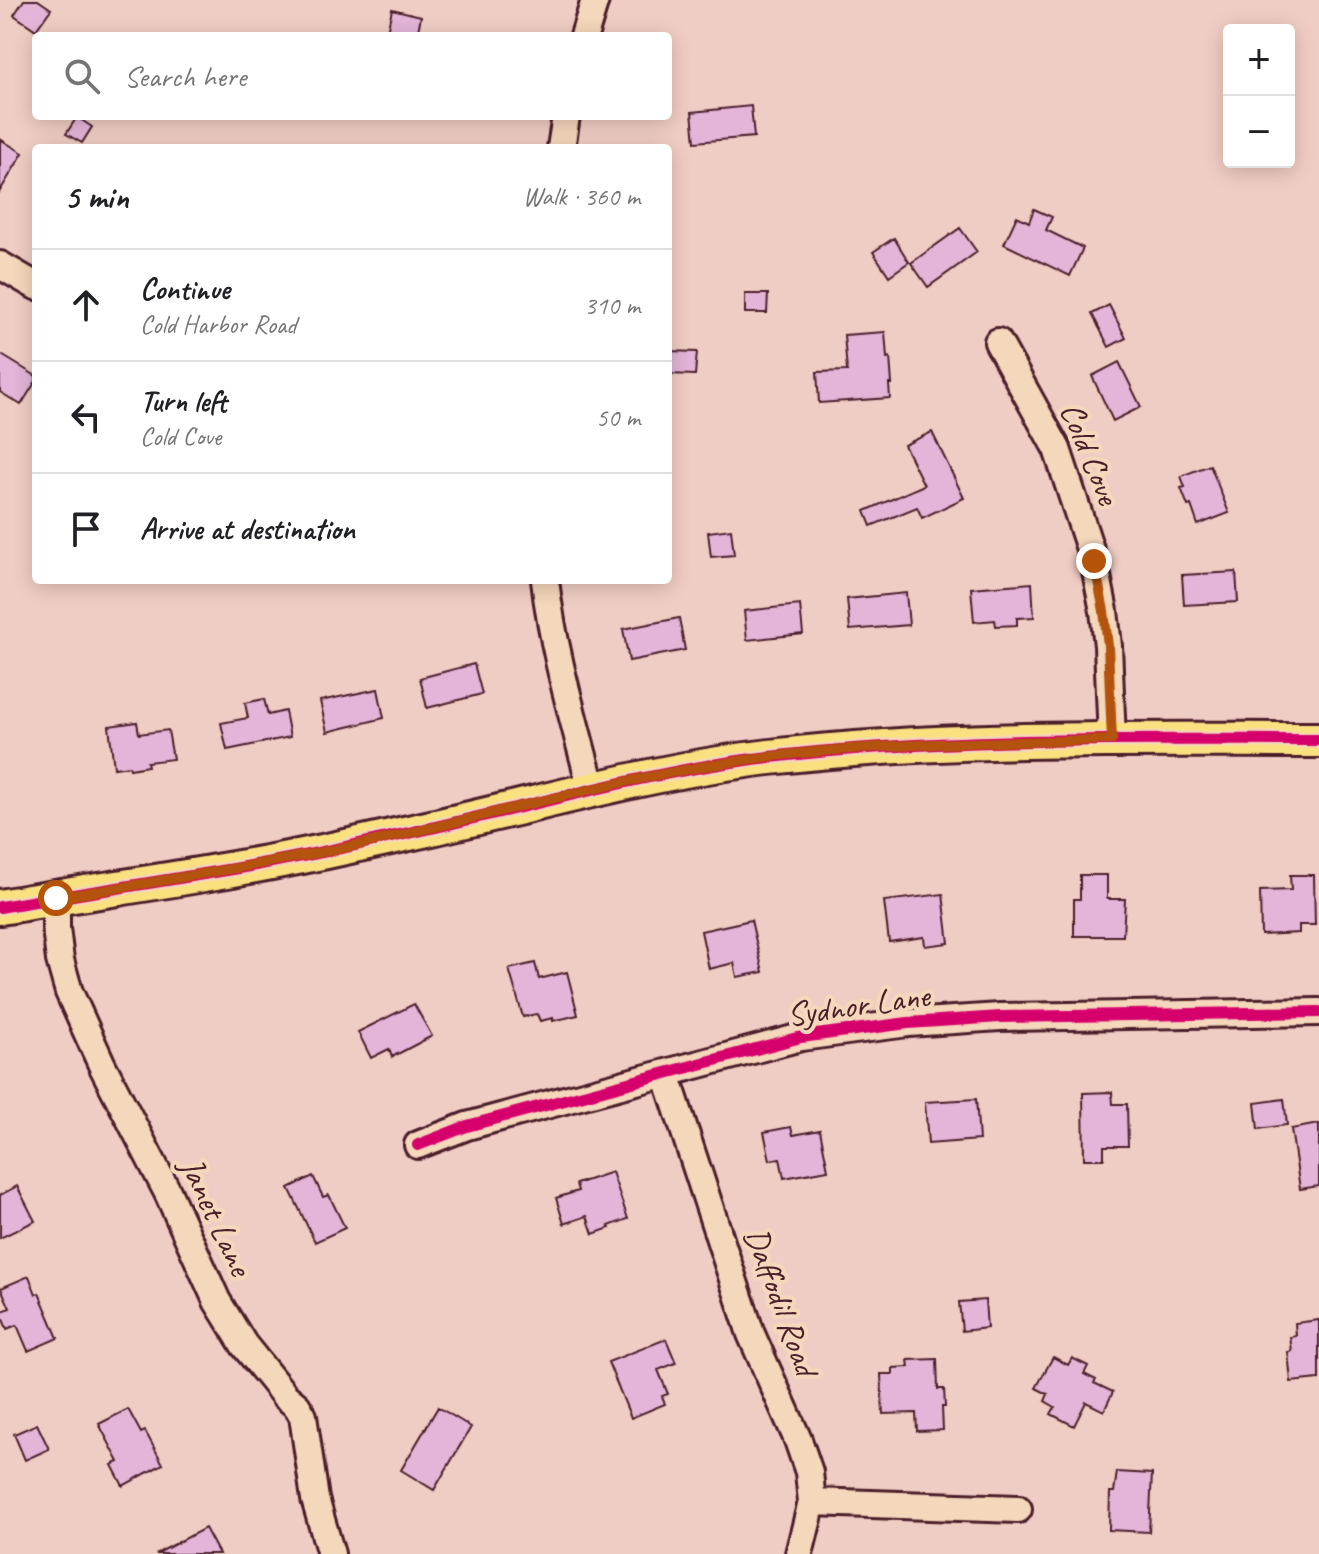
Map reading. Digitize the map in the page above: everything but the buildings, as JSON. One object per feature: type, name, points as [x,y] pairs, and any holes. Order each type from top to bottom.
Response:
[{"type":"main road","points":[[0,907],[194,876],[346,847],[700,767],[769,757],[994,742],[1319,740]]},
{"type":"street","points":[[585,32],[595,0]]},
{"type":"street","points":[[562,144],[565,120]]},
{"type":"street","points":[[0,265],[32,284]]},
{"type":"street","name":"Cold Cove","points":[[998,342],[1057,449],[1094,561],[1108,646],[1112,740]]},
{"type":"street","points":[[545,584],[558,655],[592,790]]},
{"type":"street","name":"Janet Lane","points":[[56,898],[60,960],[69,992],[102,1065],[168,1193],[217,1301],[244,1345],[303,1416],[315,1499],[331,1554]]},
{"type":"street","name":"Sydnor Lane","points":[[418,1145],[467,1126],[801,1037],[908,1023],[1000,1017],[1319,1012]]},
{"type":"street","name":"Daffodil Road","points":[[666,1074],[751,1334],[809,1472],[812,1502],[799,1554]]},
{"type":"street","points":[[812,1502],[1018,1509]]},
{"type":"cycle path","points":[[0,907],[306,855],[651,777],[770,757],[975,742],[1319,740]]},
{"type":"cycle path","points":[[418,1145],[467,1126],[801,1037],[908,1023],[1000,1017],[1319,1012]]},
{"type":"route","points":[[56,898],[346,847],[700,767],[769,757],[876,748],[1112,740],[1108,646],[1094,561]]}]
